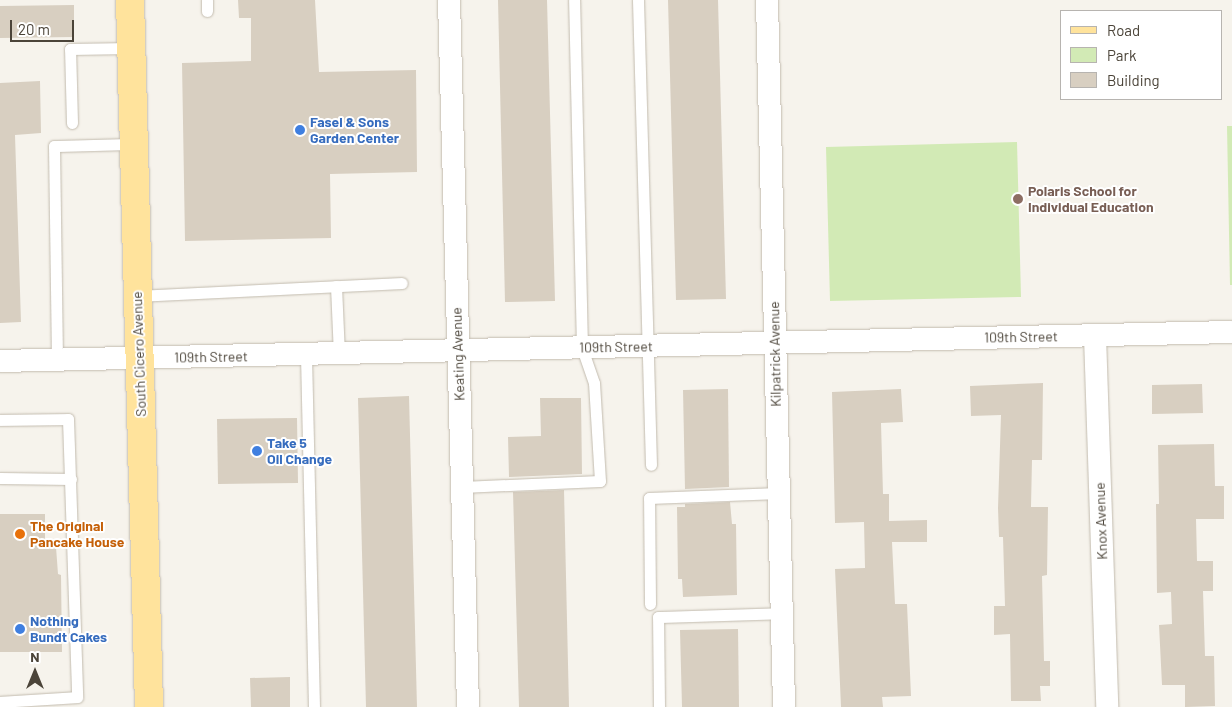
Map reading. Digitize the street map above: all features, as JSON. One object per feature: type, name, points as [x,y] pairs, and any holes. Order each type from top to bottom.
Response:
[{"type":"main road","name":"South Cicero Avenue","points":[[130,0],[149,707]]},
{"type":"street","name":"Keating Avenue","points":[[449,0],[468,707]]},
{"type":"street","name":"Kilpatrick Avenue","points":[[767,0],[784,707]]},
{"type":"street","name":"109th Street","points":[[0,361],[1232,332]]},
{"type":"street","name":"Knox Avenue","points":[[1096,336],[1107,707]]},
{"type":"lane","points":[[462,487],[600,481],[594,383],[582,348],[574,0]]},
{"type":"lane","points":[[638,0],[651,465]]},
{"type":"lane","points":[[72,123],[70,49],[131,48]]},
{"type":"lane","points":[[57,360],[54,146],[134,144]]},
{"type":"lane","points":[[138,296],[402,283]]},
{"type":"lane","points":[[336,286],[339,354]]},
{"type":"lane","points":[[306,355],[314,707]]},
{"type":"lane","points":[[0,420],[68,419],[77,696],[0,702]]},
{"type":"lane","points":[[0,478],[71,478]]},
{"type":"lane","points":[[650,604],[650,498],[779,493]]},
{"type":"lane","points":[[659,707],[658,617],[782,613]]},
{"type":"green space","points":[[1227,126],[1232,126],[1232,285],[1230,285]]},
{"type":"green space","points":[[1017,142],[1021,297],[830,301],[826,147]]},
{"type":"building","name":"Fasel & Sons Garden Center","points":[[238,0],[315,0],[319,72],[416,70],[417,172],[330,174],[331,238],[185,241],[182,63],[251,61],[251,18],[239,18]]},
{"type":"building","points":[[498,0],[547,0],[555,301],[505,302]]},
{"type":"building","points":[[668,0],[718,0],[726,299],[676,300]]},
{"type":"building","points":[[74,5],[74,37],[0,38],[0,6]]},
{"type":"building","points":[[40,81],[41,133],[15,135],[21,322],[0,323],[0,83]]},
{"type":"building","points":[[1043,383],[1042,460],[1032,460],[1031,507],[1048,507],[1047,575],[1042,576],[1044,661],[1050,661],[1050,686],[1040,686],[1041,701],[1011,701],[1010,634],[994,635],[994,606],[1005,606],[1003,537],[999,537],[998,508],[1001,415],[971,416],[970,386]]},
{"type":"building","points":[[1202,384],[1203,413],[1152,414],[1152,385]]},
{"type":"building","points":[[728,389],[729,487],[685,489],[683,390]]},
{"type":"building","points":[[901,389],[903,422],[881,423],[883,494],[889,494],[889,521],[927,520],[927,542],[892,542],[895,604],[907,604],[911,696],[882,697],[883,707],[841,707],[835,569],[865,568],[864,522],[835,523],[832,392]]},
{"type":"building","points":[[409,396],[417,707],[366,707],[358,398]]},
{"type":"building","points":[[540,398],[581,398],[582,474],[509,477],[508,437],[541,436]]},
{"type":"building","name":"Take 5 Oil Change","points":[[297,418],[298,483],[218,484],[217,419]]},
{"type":"building","points":[[1214,444],[1215,486],[1224,486],[1224,519],[1196,519],[1197,561],[1213,561],[1213,591],[1203,591],[1205,656],[1214,656],[1215,706],[1185,707],[1185,685],[1162,685],[1159,625],[1172,624],[1171,592],[1157,593],[1156,504],[1159,504],[1158,445]]},
{"type":"building","points":[[564,490],[569,707],[519,707],[513,492]]},
{"type":"building","points":[[730,502],[732,524],[736,524],[737,595],[683,597],[682,579],[678,579],[677,507],[685,507],[685,504]]},
{"type":"building","points":[[0,514],[45,514],[45,547],[56,547],[58,574],[61,575],[62,652],[0,652]]},
{"type":"building","points":[[738,629],[739,707],[682,707],[680,630]]},
{"type":"building","points":[[290,677],[290,707],[251,707],[250,678]]},
{"type":"place","name":"Fasel & Sons Garden Center","points":[[300,130]]},
{"type":"place","name":"Polaris School for Individual Education","points":[[1018,199]]},
{"type":"place","name":"Take 5 Oil Change","points":[[257,451]]},
{"type":"place","name":"The Original Pancake House","points":[[20,534]]},
{"type":"place","name":"Nothing Bundt Cakes","points":[[20,629]]}]
